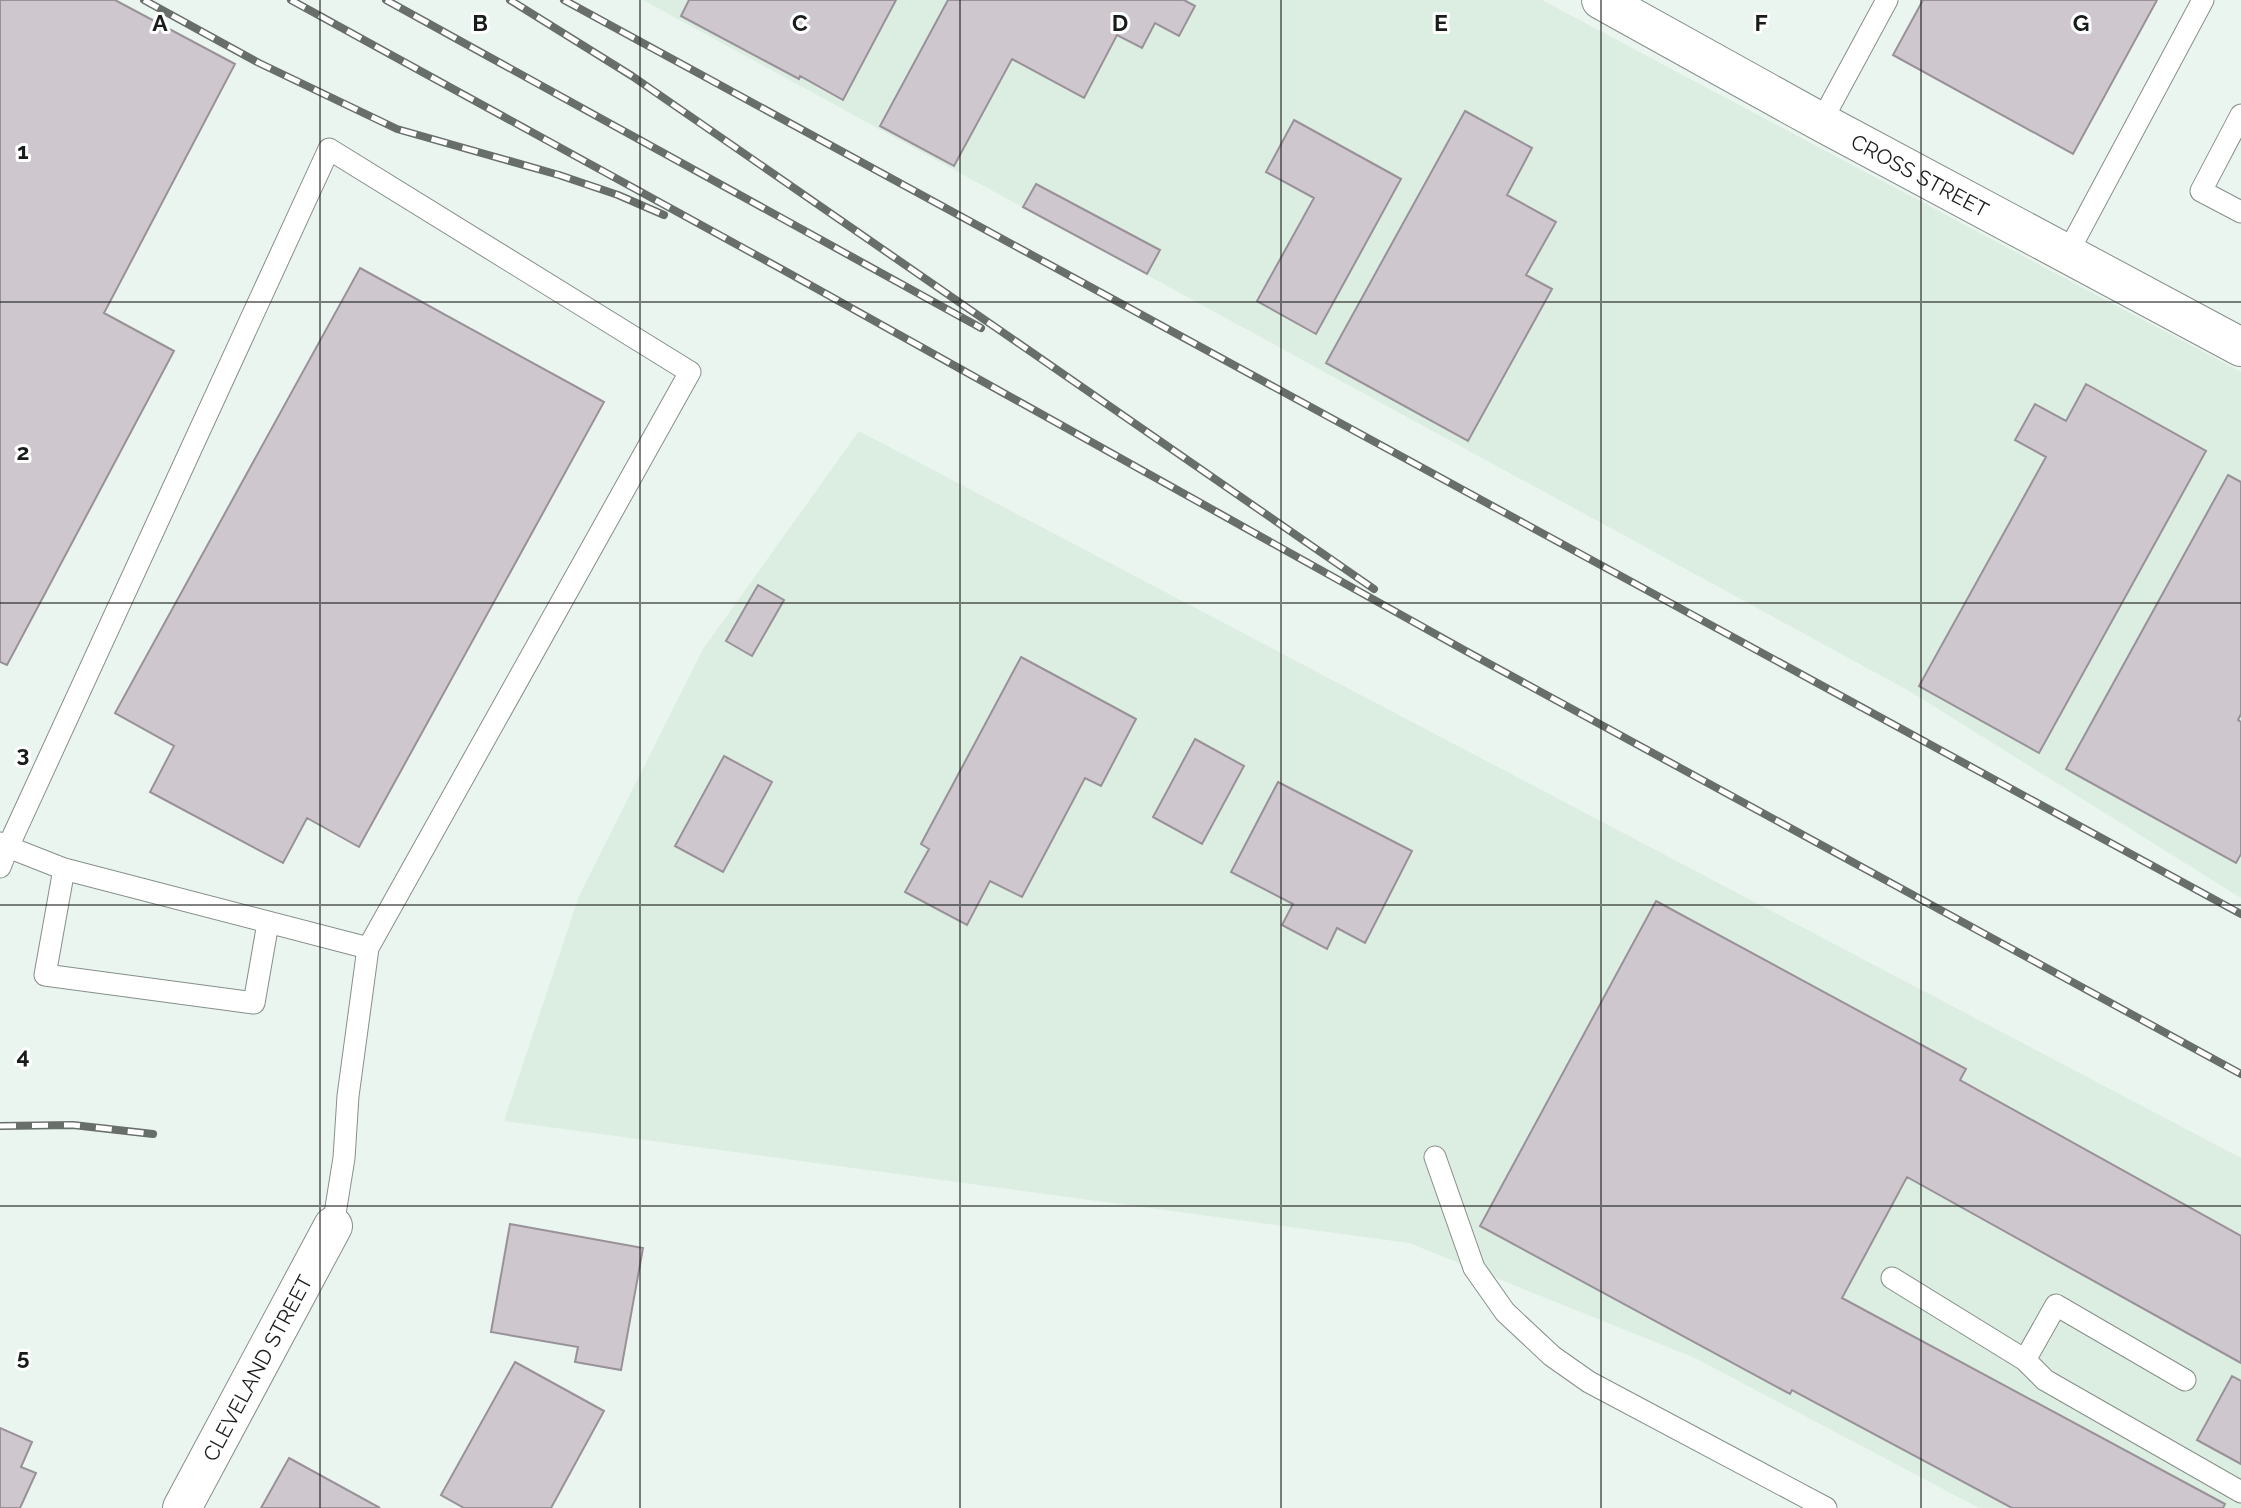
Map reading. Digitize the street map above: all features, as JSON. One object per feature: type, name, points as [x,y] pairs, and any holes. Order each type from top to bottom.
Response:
[{"type":"street","name":"CROSS STREET","points":[[1601,0],[1821,122],[2241,347]]},
{"type":"street","name":"CLEVELAND STREET","points":[[182,1508],[333,1226]]},
{"type":"lane","points":[[1821,122],[1886,0]]},
{"type":"lane","points":[[2067,254],[2203,0]]},
{"type":"lane","points":[[2241,115],[2201,191],[2241,212]]},
{"type":"lane","points":[[0,867],[4,845],[329,149],[690,372],[368,948],[348,1096],[344,1158],[333,1226]]},
{"type":"lane","points":[[4,845],[64,869],[368,948]]},
{"type":"lane","points":[[64,869],[45,975],[254,1003],[268,923]]},
{"type":"lane","points":[[1435,1157],[1474,1268],[1505,1312],[1552,1356],[1588,1382],[1826,1508]]},
{"type":"lane","points":[[1892,1278],[2025,1360],[2045,1380],[2241,1492]]},
{"type":"lane","points":[[2025,1360],[2056,1305],[2185,1380]]},
{"type":"shaded area","points":[[643,0],[1542,0],[2241,372],[2241,898],[1911,692]]},
{"type":"shaded area","points":[[859,431],[2241,1158],[2241,1508],[1979,1508],[1695,1358],[1409,1243],[504,1121],[579,896],[703,649]]},
{"type":"building","points":[[0,0],[115,0],[235,64],[104,313],[174,351],[7,665],[0,662]]},
{"type":"building","points":[[689,0],[896,0],[843,100],[681,16]]},
{"type":"building","points":[[948,0],[1184,0],[1195,6],[1179,36],[1155,23],[1142,48],[1117,35],[1084,98],[1012,59],[954,166],[880,126]]},
{"type":"building","points":[[1923,0],[2157,0],[2073,154],[1893,55]]},
{"type":"building","points":[[1465,111],[1532,148],[1507,195],[1556,222],[1526,275],[1552,289],[1468,441],[1326,363]]},
{"type":"building","points":[[1294,120],[1401,179],[1316,334],[1257,301],[1314,198],[1266,172]]},
{"type":"building","points":[[1036,184],[1160,250],[1147,274],[1023,207]]},
{"type":"building","points":[[360,268],[604,402],[359,847],[307,818],[283,863],[150,792],[174,746],[115,713]]},
{"type":"building","points":[[2086,384],[2206,451],[2039,753],[1919,686],[2046,457],[2015,440],[2035,404],[2066,421]]},
{"type":"building","points":[[2228,475],[2241,482],[2241,714],[2238,720],[2241,722],[2241,854],[2236,863],[2066,769]]},
{"type":"building","points":[[758,585],[784,600],[752,656],[726,641]]},
{"type":"building","points":[[1021,657],[1136,719],[1101,786],[1085,778],[1022,897],[990,881],[967,925],[905,892],[929,849],[921,844]]},
{"type":"building","points":[[1195,739],[1244,766],[1202,844],[1153,817]]},
{"type":"building","points":[[724,756],[772,782],[723,872],[675,846]]},
{"type":"building","points":[[1278,782],[1412,851],[1365,943],[1337,928],[1327,949],[1282,925],[1293,904],[1231,872]]},
{"type":"building","points":[[1656,901],[1966,1069],[1960,1080],[2241,1236],[2241,1363],[1907,1177],[1842,1298],[2225,1504],[2223,1508],[2012,1508],[1792,1390],[1790,1394],[1480,1226]]},
{"type":"building","points":[[510,1224],[643,1248],[621,1370],[575,1362],[578,1347],[491,1332]]},
{"type":"building","points":[[515,1362],[604,1411],[551,1508],[464,1508],[441,1495]]},
{"type":"building","points":[[2232,1376],[2241,1381],[2241,1464],[2197,1440]]},
{"type":"building","points":[[0,1428],[32,1442],[21,1467],[36,1473],[20,1508],[0,1508]]},
{"type":"building","points":[[289,1458],[380,1508],[261,1508]]},
{"type":"railway","points":[[144,0],[259,63],[397,129],[559,175],[618,195],[664,215]]},
{"type":"railway","points":[[291,0],[785,271],[1464,650],[2241,1074]]},
{"type":"railway","points":[[386,0],[981,328]]},
{"type":"railway","points":[[510,0],[632,76],[1374,589]]},
{"type":"railway","points":[[564,0],[2241,914]]},
{"type":"railway","points":[[0,1126],[73,1125],[153,1134]]}]
